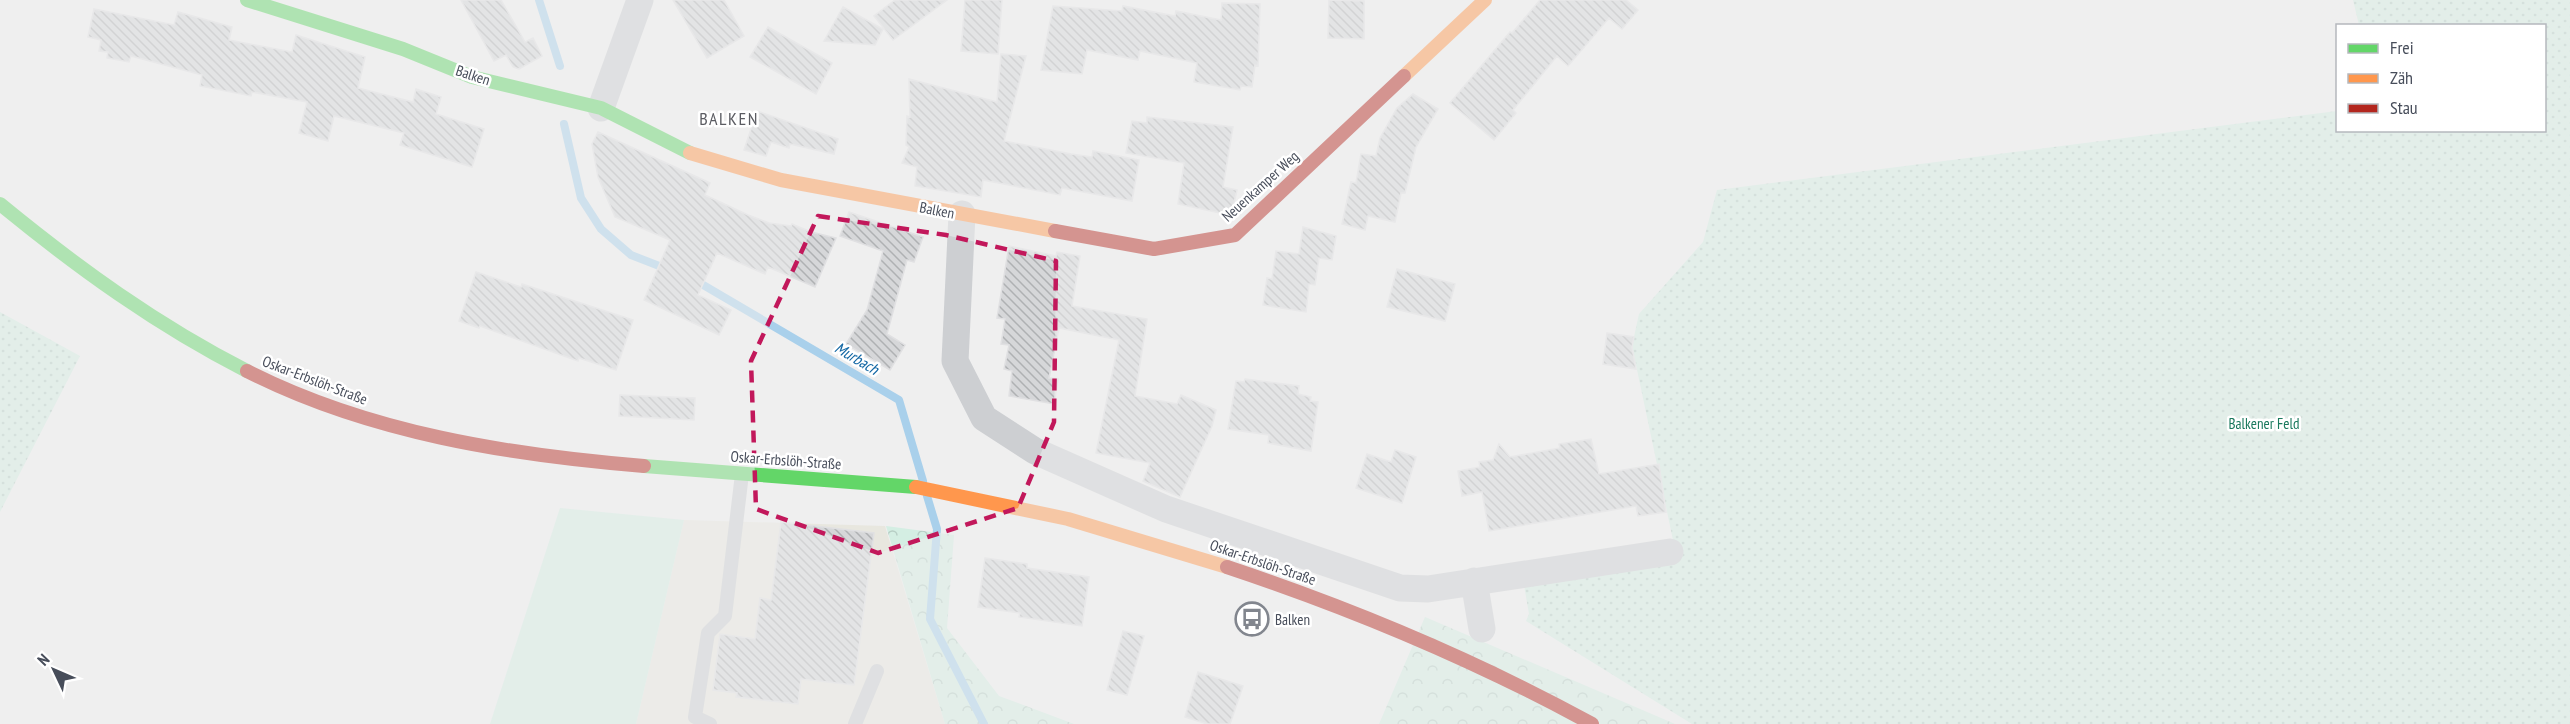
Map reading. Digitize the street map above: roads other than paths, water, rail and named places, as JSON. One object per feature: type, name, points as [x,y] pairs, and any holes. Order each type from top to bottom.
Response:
[{"type":"main road","name":"Neuenkamper Weg","points":[[962,214],[1154,249],[1235,235],[1485,0]]},
{"type":"main road","name":"Balken","points":[[258,2],[403,49],[472,77],[601,108],[691,154],[735,168],[781,180],[962,214]]},
{"type":"main road","name":"Oskar-Erbslöh-Straße","points":[[0,204],[71,262],[152,319],[238,367],[337,408],[435,437],[508,452],[742,474],[912,486],[1069,519],[1138,538],[1269,580],[1383,622],[1490,670],[1592,724]]},
{"type":"street","points":[[601,108],[640,0]]},
{"type":"street","name":"Balken","points":[[962,214],[956,361],[984,418],[1035,451],[1166,509],[1400,588],[1428,589],[1670,552]]},
{"type":"street","points":[[1474,581],[1482,629]]},
{"type":"lane","points":[[710,724],[695,717],[708,633],[725,616],[742,474]]},
{"type":"lane","points":[[855,724],[877,671]]},
{"type":"waterway","name":"Murbach","points":[[539,0],[560,66]]},
{"type":"waterway","name":"Murbach","points":[[564,124],[581,198],[601,229],[631,255],[667,269]]},
{"type":"waterway","name":"Murbach","points":[[693,279],[899,400],[923,481]]},
{"type":"waterway","name":"Murbach","points":[[927,496],[937,529],[930,619],[984,724]]},
{"type":"place","name":"Balken","points":[[1252,619]]},
{"type":"district","name":"BALKEN","points":[[729,118]]},
{"type":"park label","name":"Balkener Feld","points":[[2264,423]]}]
